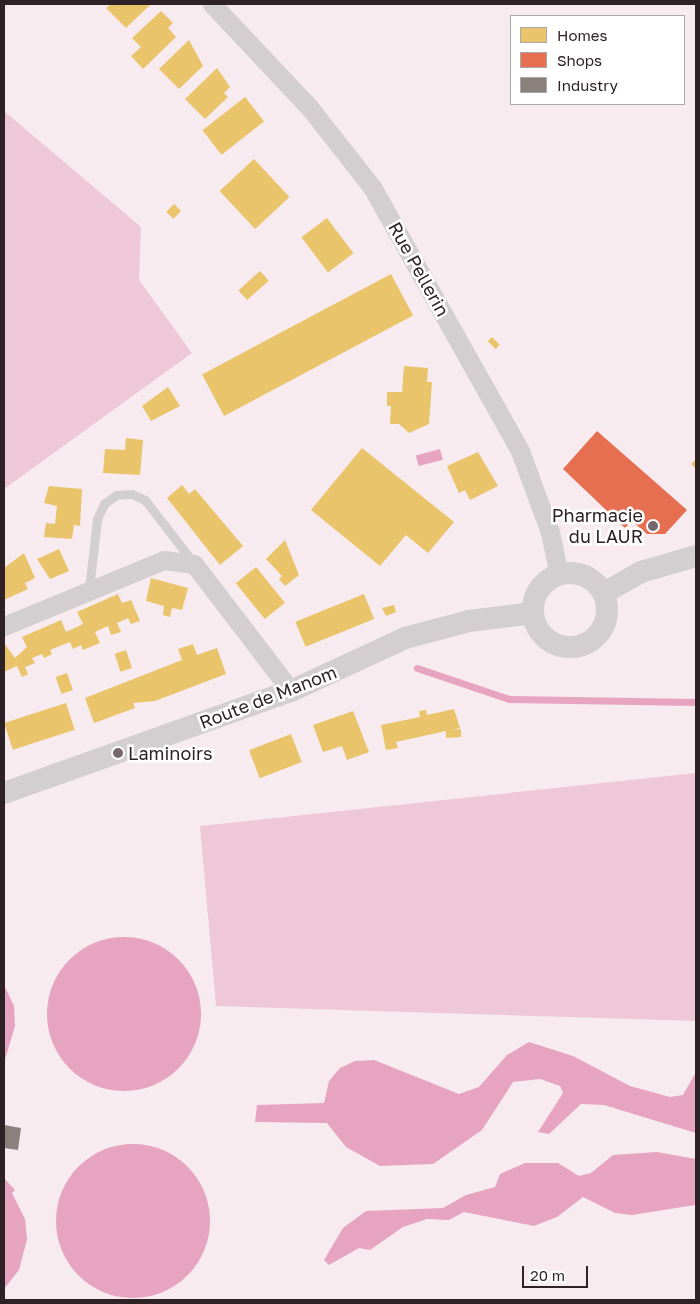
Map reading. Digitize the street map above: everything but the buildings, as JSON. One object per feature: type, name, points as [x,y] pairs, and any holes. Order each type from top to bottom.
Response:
[{"type":"street","name":"Rue Pellerin","points":[[212,4],[309,107],[372,187],[520,451],[550,532],[559,575]]},
{"type":"street","points":[[604,593],[641,572],[696,556]]},
{"type":"street","points":[[4,626],[89,588],[164,560],[194,564],[291,692]]},
{"type":"street","points":[[559,575],[585,576],[604,593],[608,616],[604,628],[596,638],[575,648],[551,643],[542,635],[533,613],[539,589],[559,575]]},
{"type":"street","name":"Route de Manom","points":[[4,793],[291,692],[422,632],[469,620],[533,613]]},
{"type":"lane","points":[[89,588],[97,519],[104,504],[116,495],[132,494],[145,500],[194,564]]},
{"type":"shaded area","points":[[4,111],[141,227],[139,280],[192,353],[4,489]]},
{"type":"shaded area","points":[[440,449],[443,460],[419,466],[416,455]]},
{"type":"shaded area","points":[[696,773],[696,1021],[216,1006],[200,826]]},
{"type":"shaded area","points":[[124,937],[139,938],[154,943],[179,959],[195,984],[200,999],[200,1029],[195,1044],[179,1069],[154,1085],[139,1090],[124,1091],[109,1090],[94,1085],[69,1069],[53,1044],[48,1029],[47,1014],[48,999],[53,984],[69,959],[94,943],[109,938]]},
{"type":"shaded area","points":[[4,985],[14,1006],[15,1026],[4,1063]]},
{"type":"shaded area","points":[[529,1042],[573,1056],[630,1086],[670,1097],[683,1095],[696,1072],[696,1133],[604,1105],[581,1104],[549,1134],[538,1132],[563,1093],[560,1086],[540,1079],[513,1082],[482,1130],[433,1164],[380,1166],[346,1147],[327,1123],[255,1122],[257,1105],[324,1103],[329,1081],[340,1068],[355,1061],[374,1060],[459,1094],[479,1087],[507,1055]]},
{"type":"shaded area","points":[[133,1144],[148,1145],[163,1150],[188,1166],[204,1191],[209,1206],[209,1236],[204,1251],[188,1276],[163,1292],[148,1297],[133,1298],[118,1297],[103,1292],[78,1276],[62,1251],[57,1236],[56,1221],[57,1206],[62,1191],[78,1166],[103,1150],[118,1145]]},
{"type":"shaded area","points":[[657,1152],[696,1159],[695,1205],[632,1215],[615,1213],[583,1197],[557,1217],[534,1226],[464,1212],[449,1220],[427,1219],[403,1227],[370,1250],[359,1248],[329,1265],[324,1260],[343,1228],[366,1211],[443,1208],[466,1195],[495,1187],[500,1174],[525,1163],[558,1163],[579,1176],[591,1173],[613,1155]]},
{"type":"shaded area","points":[[4,1178],[15,1190],[12,1193],[25,1219],[27,1239],[19,1270],[4,1289]]},
{"type":"waterway","points":[[417,668],[509,699],[696,702]]},
{"type":"place","name":"Pharmacie du LAUR","points":[[653,526]]},
{"type":"place","name":"Laminoirs","points":[[118,753]]}]
